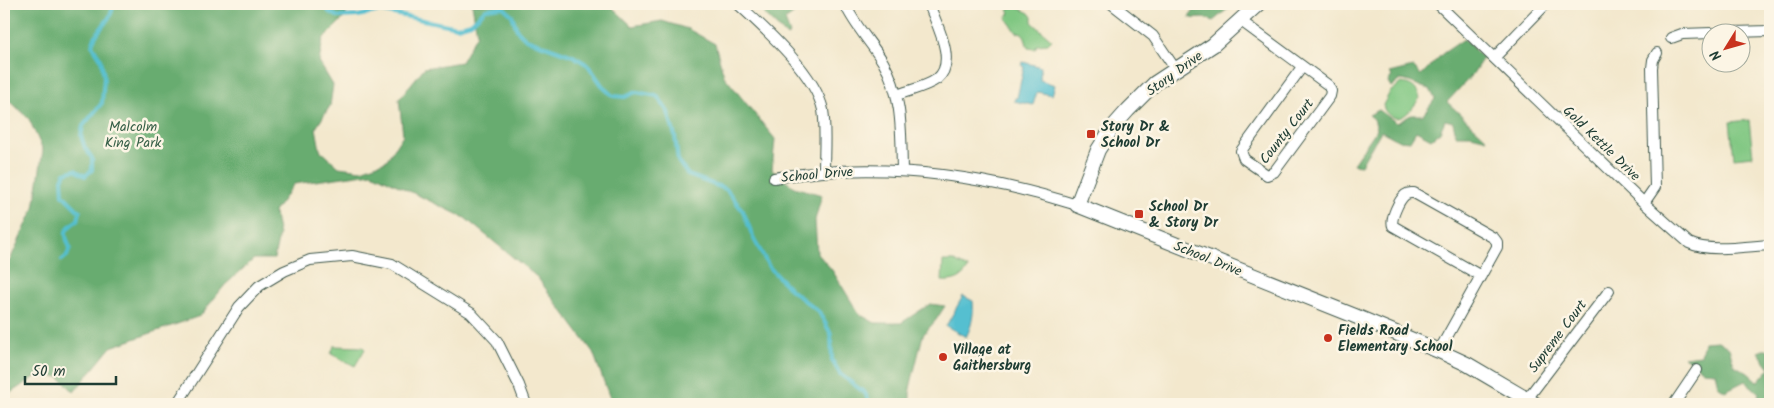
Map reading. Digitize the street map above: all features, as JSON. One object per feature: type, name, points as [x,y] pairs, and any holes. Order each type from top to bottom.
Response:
[{"type":"street","points":[[738,4],[781,46],[802,72],[820,99],[823,112],[824,171]]},
{"type":"street","points":[[845,4],[883,62],[897,94],[902,171]]},
{"type":"street","points":[[897,94],[936,79],[944,72],[946,55],[929,4]]},
{"type":"street","points":[[1112,4],[1153,36],[1176,70]]},
{"type":"street","name":"Story Drive","points":[[1077,205],[1098,150],[1112,128],[1155,83],[1214,45],[1258,4]]},
{"type":"street","name":"Gold Kettle Drive","points":[[1438,4],[1644,203],[1684,239],[1695,246],[1712,248],[1770,245]]},
{"type":"street","points":[[1494,58],[1546,4]]},
{"type":"street","name":"County Court","points":[[1240,21],[1328,86],[1331,91],[1330,96],[1274,172],[1270,175],[1265,174],[1244,159],[1241,151],[1302,67]]},
{"type":"street","points":[[1752,32],[1770,31]]},
{"type":"street","points":[[1671,38],[1682,34],[1702,33]]},
{"type":"street","points":[[1644,203],[1655,187],[1652,68],[1657,53]]},
{"type":"street","name":"School Drive","points":[[774,178],[824,171],[902,171],[975,179],[1049,196],[1077,205],[1439,351],[1467,364],[1531,402]]},
{"type":"street","points":[[1439,351],[1481,276],[1497,247],[1497,242],[1494,238],[1414,193],[1404,196],[1391,224],[1481,276]]},
{"type":"street","points":[[178,404],[239,307],[260,286],[284,271],[310,260],[352,256],[392,264],[471,313],[497,342],[526,404]]},
{"type":"street","name":"Supreme Court","points":[[1531,402],[1610,290]]},
{"type":"street","points":[[1674,404],[1697,370]]},
{"type":"green space","name":"Malcolm King Park","points":[[4,4],[351,4],[343,19],[323,39],[319,62],[333,85],[330,106],[316,128],[320,150],[339,167],[361,170],[386,161],[403,135],[399,99],[424,68],[461,62],[477,34],[472,4],[613,4],[613,8],[632,26],[662,21],[688,29],[715,44],[724,76],[775,139],[772,170],[794,187],[822,195],[815,220],[817,253],[832,270],[859,314],[875,323],[901,323],[930,304],[945,306],[923,335],[910,388],[910,404],[612,404],[593,352],[537,277],[465,218],[372,173],[294,184],[274,212],[279,235],[274,259],[254,259],[225,285],[200,316],[111,347],[74,392],[59,377],[38,375],[4,397],[4,268],[10,260],[34,208],[43,150],[29,119],[10,101],[4,100]]},
{"type":"green space","points":[[754,4],[787,4],[797,11],[785,20],[790,34],[787,36]]},
{"type":"green space","points":[[1199,4],[1234,4],[1213,21],[1205,18],[1189,17]]},
{"type":"green space","points":[[1014,6],[1029,13],[1032,17],[1032,22],[1052,40],[1048,44],[1037,45],[1035,49],[1028,48],[1023,34],[1017,33],[1006,18],[1010,13],[1008,10]]},
{"type":"green space","points":[[1464,39],[1483,58],[1472,75],[1447,102],[1487,139],[1471,135],[1456,135],[1453,122],[1445,120],[1440,132],[1431,139],[1416,131],[1410,141],[1398,140],[1381,131],[1361,165],[1353,164],[1377,129],[1374,119],[1369,115],[1379,110],[1397,123],[1411,115],[1423,115],[1435,99],[1430,89],[1408,82],[1400,80],[1391,87],[1388,82],[1392,76],[1389,73],[1413,67],[1421,75],[1442,54]]},
{"type":"green space","points":[[1401,83],[1413,87],[1420,98],[1407,114],[1394,118],[1387,113],[1383,105],[1390,92]]},
{"type":"green space","points":[[1749,120],[1753,156],[1734,158],[1730,122]]},
{"type":"green space","points":[[943,261],[954,261],[968,268],[964,275],[957,279],[942,281]]},
{"type":"green space","points":[[1718,341],[1729,348],[1734,365],[1748,373],[1758,382],[1770,368],[1770,400],[1767,404],[1756,404],[1759,393],[1745,381],[1725,391],[1718,386],[1715,372],[1703,371],[1684,357],[1701,355],[1704,342]]},
{"type":"green space","points":[[334,346],[363,347],[365,349],[355,366],[331,354]]},
{"type":"green space","points":[[1770,350],[1770,368],[1758,352]]},
{"type":"green space","points":[[1737,401],[1756,404],[1734,404]]},
{"type":"water","points":[[1023,62],[1041,67],[1040,80],[1055,85],[1052,95],[1037,92],[1033,105],[1014,101],[1017,98],[1024,67],[1022,66]]},
{"type":"water","points":[[963,296],[973,301],[972,320],[966,337],[946,326]]},
{"type":"waterway","points":[[62,260],[67,256],[70,248],[66,238],[66,231],[78,220],[80,212],[63,195],[62,179],[65,173],[75,170],[85,176],[92,170],[92,158],[85,148],[81,136],[83,126],[102,103],[104,77],[101,59],[92,45],[110,15],[113,4]]},
{"type":"waterway","points":[[326,4],[329,12],[339,17],[358,16],[379,11],[457,27],[471,23],[486,9],[503,7],[512,15],[517,30],[526,39],[573,56],[588,65],[604,88],[613,96],[625,97],[636,92],[657,96],[668,112],[675,136],[678,161],[688,175],[726,189],[743,211],[753,237],[769,267],[791,290],[819,312],[831,334],[832,360],[840,374],[865,393],[870,404]]},
{"type":"place","name":"Story Dr & School Dr","points":[[1091,134]]},
{"type":"place","name":"School Dr & Story Dr","points":[[1139,214]]},
{"type":"place","name":"Fields Road Elementary School","points":[[1328,338]]},
{"type":"place","name":"Village at Gaithersburg","points":[[943,357]]}]
